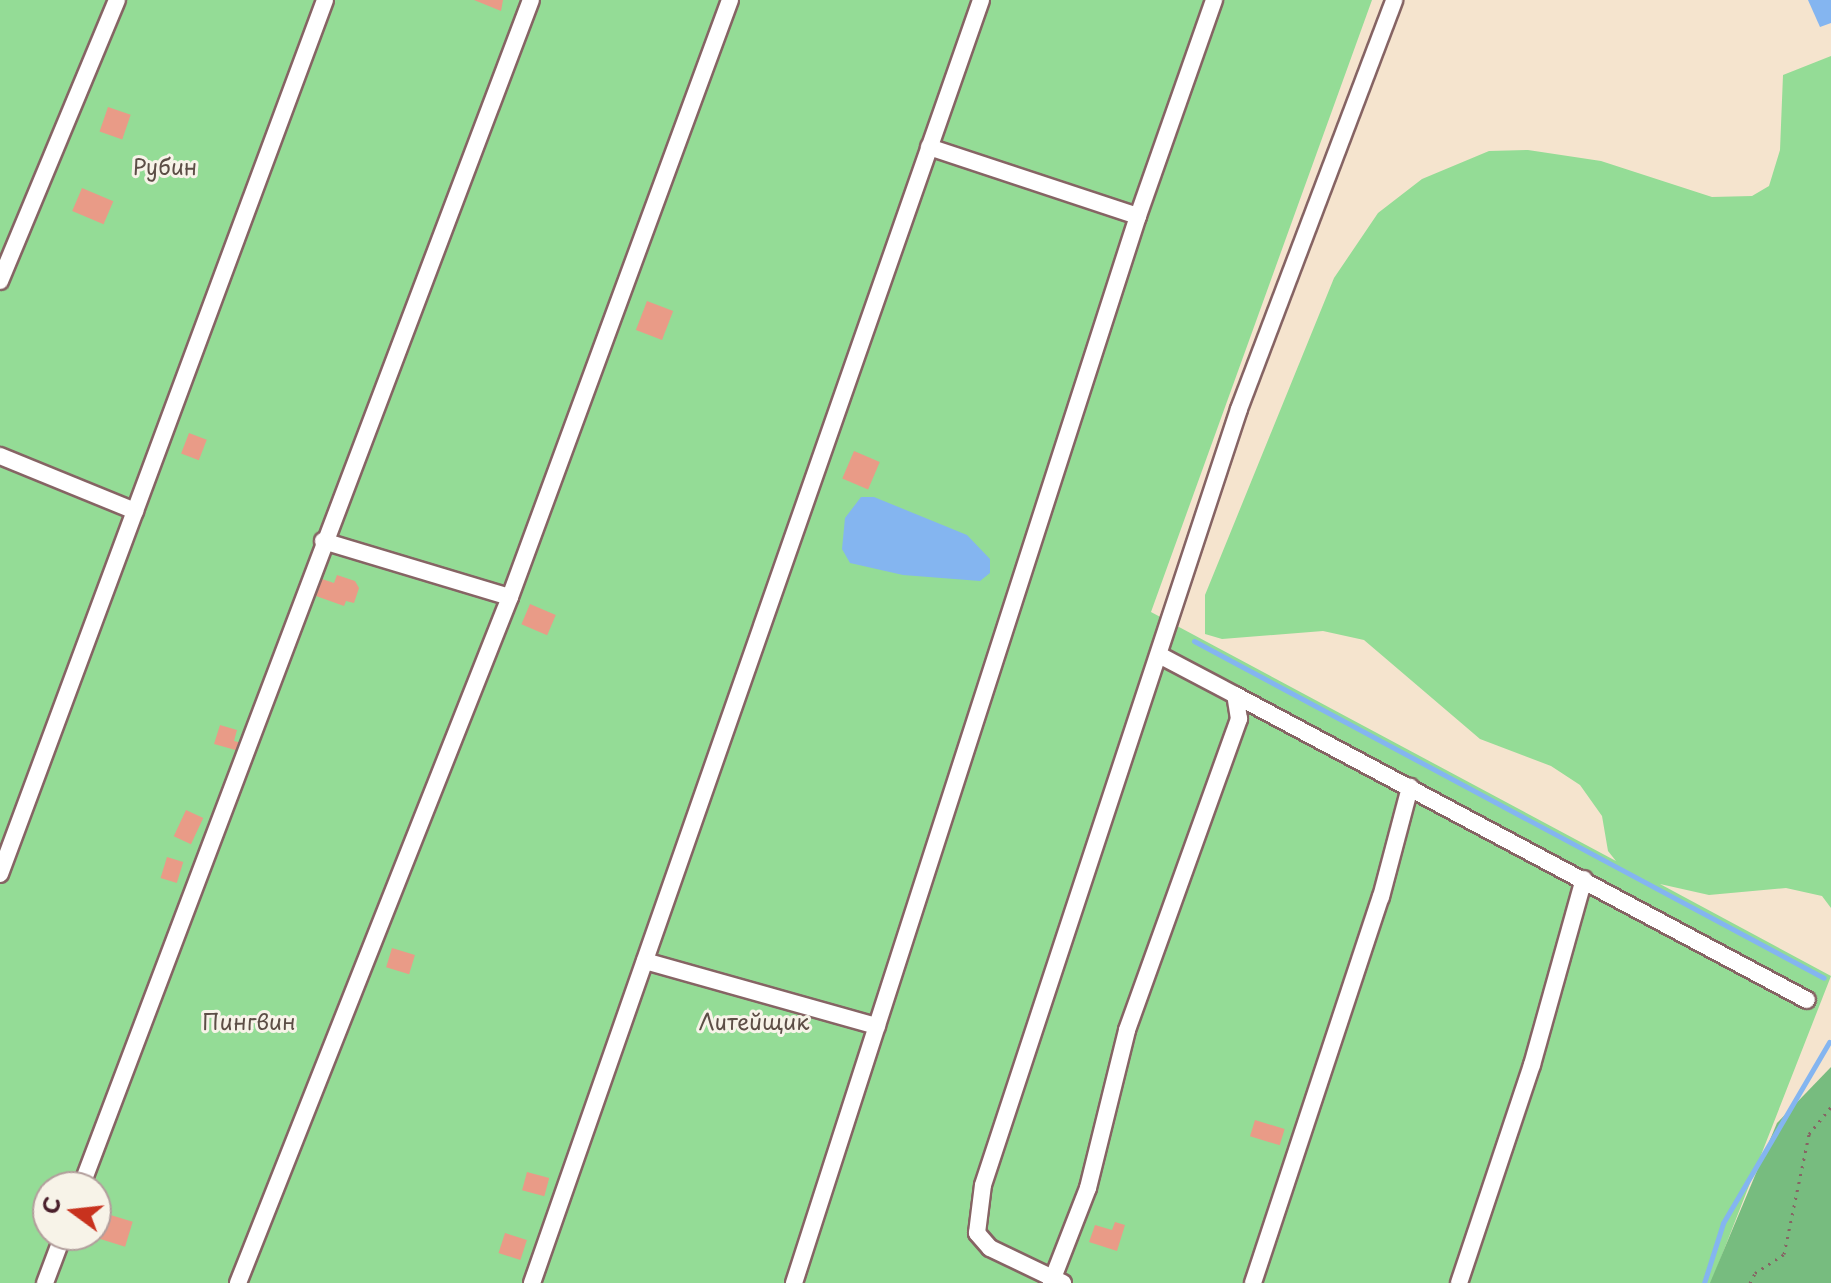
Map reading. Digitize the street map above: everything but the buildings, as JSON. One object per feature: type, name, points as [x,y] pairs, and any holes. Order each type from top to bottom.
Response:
[{"type":"street","points":[[0,281],[117,0]]},
{"type":"street","points":[[0,874],[325,0]]},
{"type":"street","points":[[87,1171],[323,541],[531,0]]},
{"type":"street","points":[[238,1283],[510,597],[730,0]]},
{"type":"street","points":[[532,1283],[981,0]]},
{"type":"street","points":[[794,1283],[1138,216],[1214,0]]},
{"type":"street","points":[[1235,695],[1239,719],[1127,1030],[1088,1188],[1056,1281],[990,1248],[977,1233],[976,1212],[1239,409],[1394,0]]},
{"type":"street","points":[[929,147],[1138,216]]},
{"type":"street","points":[[0,456],[135,511]]},
{"type":"street","points":[[323,541],[510,597]]},
{"type":"street","points":[[1159,655],[1807,1000]]},
{"type":"street","points":[[1253,1283],[1381,897],[1410,787]]},
{"type":"street","points":[[1459,1283],[1532,1065],[1584,879]]},
{"type":"street","points":[[645,961],[877,1026]]},
{"type":"street","points":[[45,1283],[57,1251]]},
{"type":"path","points":[[1750,1283],[1755,1273],[1784,1254],[1809,1134],[1831,1107]]},
{"type":"green space","points":[[0,0],[1372,0],[1151,612],[1616,861],[1608,851],[1602,816],[1580,785],[1551,766],[1480,739],[1364,640],[1323,631],[1222,639],[1205,634],[1205,595],[1334,278],[1378,213],[1422,179],[1489,151],[1528,150],[1601,161],[1712,197],[1752,196],[1769,186],[1780,150],[1783,75],[1831,56],[1831,908],[1822,896],[1786,888],[1709,895],[1660,884],[1831,976],[1711,1283],[0,1283]]},
{"type":"green space","points":[[1831,1067],[1831,1283],[1710,1283],[1777,1123]]},
{"type":"water","points":[[1808,0],[1831,0],[1831,23],[1820,27]]},
{"type":"water","points":[[861,497],[874,497],[967,535],[990,559],[990,573],[980,581],[903,575],[850,563],[842,549],[845,518]]},
{"type":"waterway","points":[[1194,641],[1824,978]]},
{"type":"waterway","points":[[1704,1283],[1723,1223],[1829,1042]]},
{"type":"park label","name":"Рубин","points":[[165,166]]},
{"type":"park label","name":"Пингвин","points":[[249,1021]]},
{"type":"park label","name":"Литейщик","points":[[754,1021]]}]
